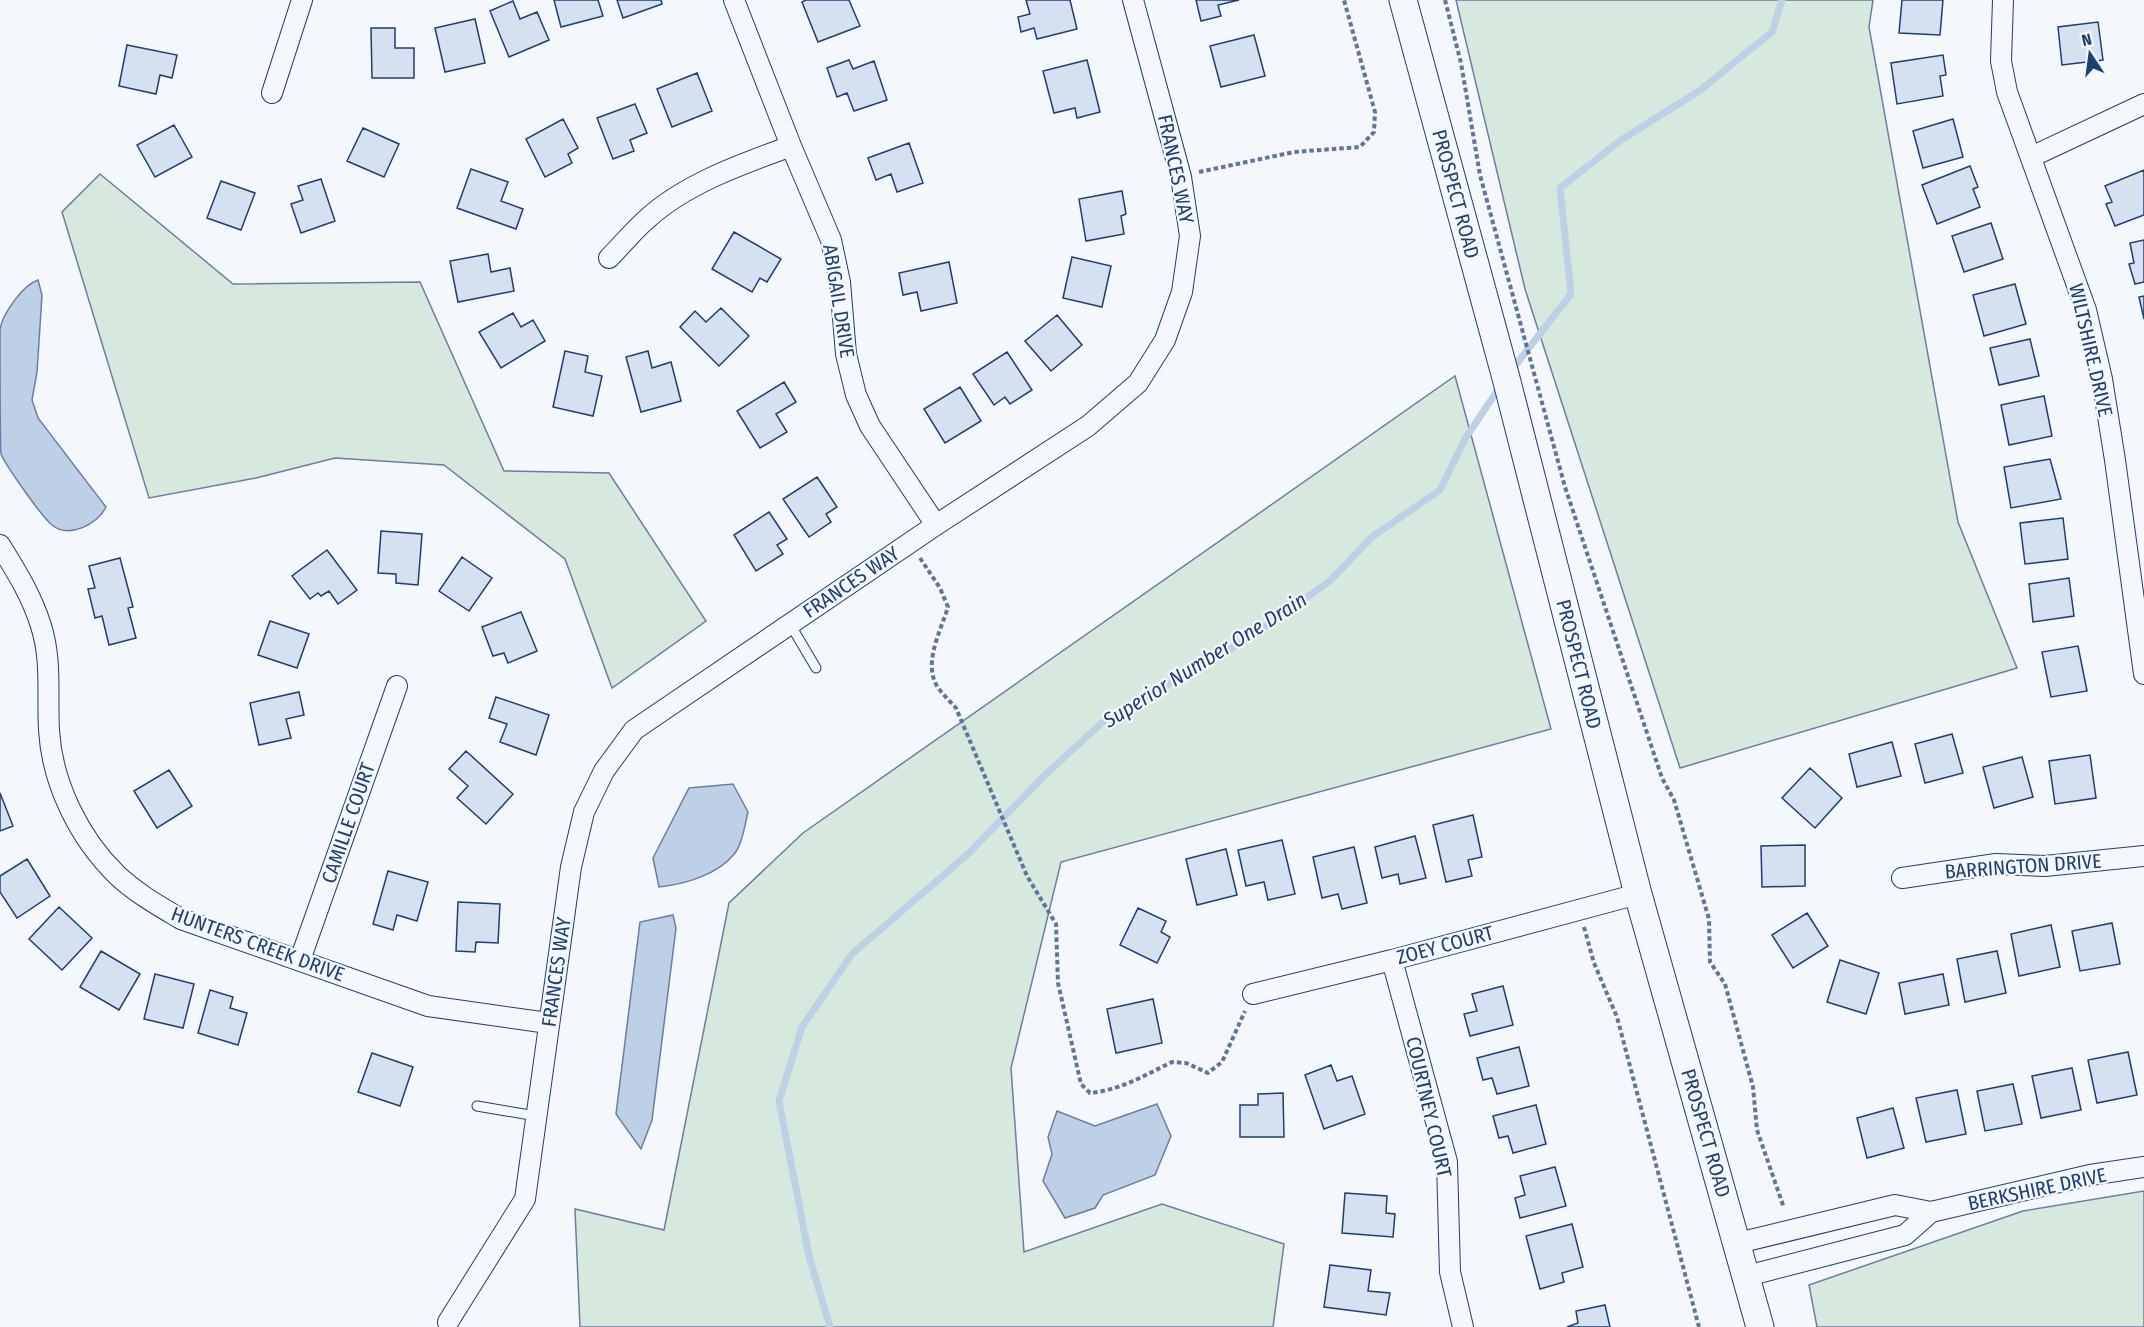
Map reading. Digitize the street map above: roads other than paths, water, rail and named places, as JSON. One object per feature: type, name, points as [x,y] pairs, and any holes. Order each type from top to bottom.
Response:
[{"type":"main road","name":"PROSPECT ROAD","points":[[1403,0],[1506,378],[1638,894],[1761,1327]]},
{"type":"street","points":[[272,93],[302,0]]},
{"type":"street","name":"ABIGAIL DRIVE","points":[[734,0],[791,146],[831,240],[840,282],[846,354],[856,395],[870,426],[936,525]]},
{"type":"street","name":"FRANCES WAY","points":[[448,1322],[525,1199],[571,867],[584,812],[604,771],[634,730],[936,525],[1088,426],[1138,383],[1165,340],[1182,292],[1190,236],[1181,177],[1133,0]]},
{"type":"street","name":"WILTSHIRE DRIVE","points":[[2003,0],[2001,61],[2007,92],[2086,310],[2102,379],[2144,674]]},
{"type":"street","points":[[2031,157],[2144,104]]},
{"type":"street","points":[[609,258],[648,218],[678,195],[726,172],[791,146]]},
{"type":"street","name":"HUNTERS CREEK DRIVE","points":[[0,545],[24,583],[42,627],[50,672],[49,730],[53,766],[69,805],[90,844],[118,875],[149,900],[182,919],[428,1006],[548,1023]]},
{"type":"street","name":"CAMILLE COURT","points":[[300,960],[397,686]]},
{"type":"street","name":"BARRINGTON DRIVE","points":[[1902,878],[1996,864],[2045,866],[2144,856]]},
{"type":"street","name":"ZOEY COURT","points":[[1253,994],[1392,960],[1638,894]]},
{"type":"street","name":"COURTNEY COURT","points":[[1392,960],[1447,1162],[1450,1272],[1463,1327]]},
{"type":"street","name":"BERKSHIRE DRIVE","points":[[1738,1243],[1895,1205],[1931,1212],[2090,1175],[2144,1167]]},
{"type":"street","name":"BERKSHIRE DRIVE","points":[[1747,1276],[1905,1235],[1931,1212]]},
{"type":"lane","points":[[790,624],[816,668]]},
{"type":"lane","points":[[477,1106],[536,1116]]},
{"type":"water","points":[[38,280],[42,295],[37,372],[32,400],[38,418],[106,507],[97,519],[74,530],[59,529],[47,520],[1,454],[0,329],[14,300]]},
{"type":"water","points":[[733,784],[748,812],[738,849],[728,861],[710,873],[679,884],[659,887],[653,858],[689,788]]},
{"type":"water","points":[[673,915],[676,928],[652,1120],[641,1149],[616,1114],[640,922]]},
{"type":"water","points":[[1157,1104],[1171,1136],[1155,1175],[1103,1195],[1095,1208],[1065,1218],[1043,1181],[1052,1154],[1048,1137],[1057,1111],[1095,1126]]},
{"type":"waterway","name":"Superior Number One Drain","points":[[1511,371],[1571,294],[1560,188],[1621,140],[1699,91],[1772,32],[1782,0]]},
{"type":"waterway","name":"Superior Number One Drain","points":[[830,1327],[809,1256],[779,1101],[802,1027],[852,954],[968,854],[1044,776],[1106,719],[1243,642],[1330,581],[1372,537],[1440,490],[1465,439],[1501,385]]}]
